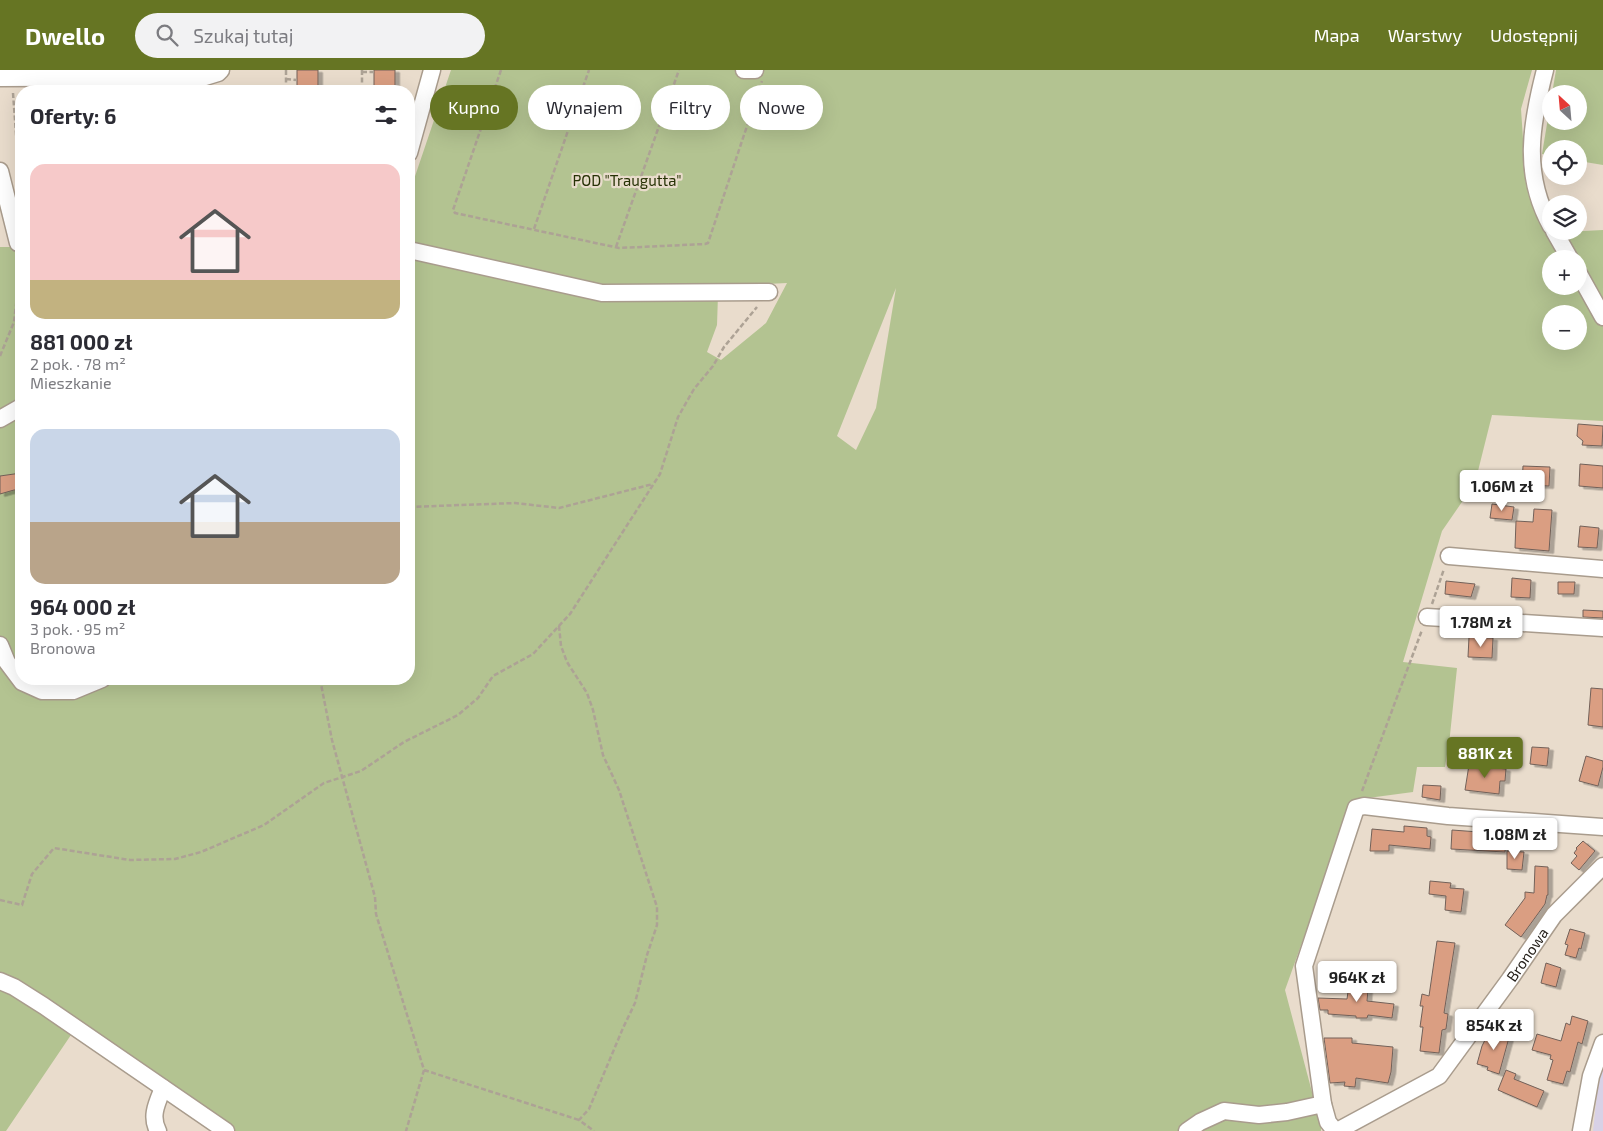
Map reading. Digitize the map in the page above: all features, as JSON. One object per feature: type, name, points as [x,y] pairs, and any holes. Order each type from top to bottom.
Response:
[{"type":"street","points":[[0,78],[107,74],[205,77],[222,70]]},
{"type":"street","points":[[415,131],[432,70]]},
{"type":"street","points":[[744,70],[759,74]]},
{"type":"street","points":[[1542,203],[1536,189],[1530,150],[1536,107],[1545,70]]},
{"type":"street","points":[[0,171],[15,231]]},
{"type":"street","points":[[415,251],[602,293],[769,292]]},
{"type":"street","points":[[1587,288],[1603,317]]},
{"type":"street","points":[[0,419],[15,410]]},
{"type":"street","points":[[1449,556],[1603,569]]},
{"type":"street","points":[[1427,616],[1603,628]]},
{"type":"street","points":[[0,645],[7,662],[15,673]]},
{"type":"street","points":[[29,685],[42,691],[73,691],[88,685]]},
{"type":"street","points":[[1336,1131],[1328,1122],[1323,1104],[1304,966],[1356,808],[1364,806],[1448,816],[1603,827]]},
{"type":"street","name":"Bronowa","points":[[1336,1131],[1439,1076],[1554,915],[1603,866]]},
{"type":"street","points":[[0,981],[14,987],[44,1006],[226,1131]]},
{"type":"street","points":[[1581,1131],[1591,1076],[1603,1042]]},
{"type":"street","points":[[158,1131],[153,1121],[163,1088]]},
{"type":"street","points":[[1187,1131],[1200,1122],[1224,1111],[1259,1115],[1287,1112],[1323,1104]]},
{"type":"path","points":[[286,70],[286,85]]},
{"type":"path","points":[[501,70],[453,210],[616,247],[708,243],[759,74]]},
{"type":"path","points":[[534,229],[589,70]]},
{"type":"path","points":[[616,247],[678,70]]},
{"type":"path","points":[[362,85],[361,71],[374,72]]},
{"type":"path","points":[[286,79],[297,80]]},
{"type":"path","points":[[13,93],[15,120]]},
{"type":"path","points":[[0,900],[22,905],[32,874],[54,848],[130,860],[175,860],[201,852],[264,825],[324,782],[361,771],[404,742],[458,715],[478,698],[493,676],[533,654],[560,626],[590,584],[660,474],[678,417],[694,389],[713,366],[724,347],[769,292]]},
{"type":"path","points":[[0,356],[14,322],[15,313]]},
{"type":"path","points":[[415,507],[515,503],[560,508],[653,484]]},
{"type":"path","points":[[1356,808],[1449,556]]},
{"type":"path","points":[[560,626],[561,646],[567,662],[587,693],[593,710],[603,755],[619,790],[657,907],[657,925],[647,955],[635,1004],[622,1028],[589,1109],[579,1120]]},
{"type":"path","points":[[321,685],[332,740],[375,897],[376,914],[424,1070],[406,1131]]},
{"type":"path","points":[[424,1070],[579,1120],[594,1131]]},
{"type":"shaded area","points":[[1603,1066],[1603,1131],[1593,1131],[1599,1075]]},
{"type":"green space","name":"POD \"Traugutta\"","points":[[451,70],[1532,70],[1521,109],[1526,183],[1542,214],[1542,240],[1555,240],[1560,250],[1542,250],[1542,295],[1587,295],[1587,250],[1569,250],[1566,240],[1587,240],[1587,231],[1603,230],[1603,421],[1492,415],[1475,483],[1442,531],[1403,662],[1457,668],[1445,767],[1417,767],[1413,792],[1353,800],[1285,990],[1321,1131],[234,1131],[73,1032],[6,1131],[0,1131],[0,247],[15,247],[15,685],[415,685],[415,176],[431,130],[518,130],[518,85],[446,85]],"holes":[[[787,283],[766,323],[721,360],[707,352],[717,325],[718,295],[708,287]],[[896,288],[876,408],[856,450],[837,436]]]},
{"type":"green space","points":[[1556,70],[1603,70],[1603,165],[1587,162],[1587,140],[1544,140],[1546,130],[1588,130],[1588,85],[1554,85]]},
{"type":"building","points":[[297,70],[318,70],[318,85],[297,85]]},
{"type":"building","points":[[374,70],[395,70],[395,85],[374,85]]},
{"type":"building","points":[[1578,424],[1603,426],[1602,446],[1582,445],[1583,441],[1577,436]]},
{"type":"building","points":[[1580,464],[1603,466],[1603,488],[1579,486]]},
{"type":"building","points":[[1523,466],[1550,467],[1549,486],[1522,485]]},
{"type":"building","points":[[15,474],[15,490],[0,494],[0,476]]},
{"type":"building","points":[[1492,504],[1514,507],[1512,520],[1490,518]]},
{"type":"building","points":[[1534,509],[1552,510],[1549,551],[1515,548],[1516,521],[1533,522]]},
{"type":"building","points":[[1580,526],[1599,528],[1597,548],[1578,547]]},
{"type":"building","points":[[1512,578],[1531,580],[1530,598],[1511,597]]},
{"type":"building","points":[[1446,581],[1475,584],[1471,597],[1445,594]]},
{"type":"building","points":[[1558,582],[1575,582],[1574,594],[1558,594]]},
{"type":"building","points":[[1583,610],[1603,611],[1603,618],[1583,617]]},
{"type":"building","points":[[1469,637],[1493,638],[1492,658],[1468,657]]},
{"type":"building","points":[[1591,688],[1603,689],[1603,727],[1588,725]]},
{"type":"building","points":[[1532,747],[1549,748],[1547,766],[1530,764]]},
{"type":"building","points":[[1586,756],[1603,761],[1598,786],[1579,781]]},
{"type":"building","points":[[1469,765],[1506,769],[1505,781],[1500,781],[1499,794],[1465,790]]},
{"type":"building","points":[[1423,785],[1441,786],[1440,800],[1422,797]]},
{"type":"building","points":[[1404,826],[1427,828],[1427,836],[1431,837],[1430,849],[1389,845],[1389,851],[1370,851],[1372,829],[1404,832]]},
{"type":"building","points":[[1452,830],[1506,834],[1505,852],[1451,849]]},
{"type":"building","points":[[1583,841],[1595,851],[1579,870],[1571,863],[1577,856],[1574,853],[1576,848]]},
{"type":"building","points":[[1507,851],[1524,852],[1522,870],[1507,869]]},
{"type":"building","points":[[1535,866],[1548,867],[1548,895],[1545,904],[1521,937],[1505,925],[1525,898],[1525,892],[1534,893]]},
{"type":"building","points":[[1430,881],[1451,883],[1450,888],[1464,889],[1461,912],[1445,910],[1446,896],[1429,894]]},
{"type":"building","points":[[1570,929],[1585,933],[1581,949],[1579,948],[1576,958],[1565,955],[1568,945],[1565,944]]},
{"type":"building","points":[[1437,941],[1455,943],[1444,1013],[1448,1014],[1446,1029],[1442,1030],[1439,1053],[1420,1051],[1423,1027],[1420,1027],[1423,1006],[1420,1006],[1422,994],[1429,996]]},
{"type":"building","points":[[1546,963],[1561,968],[1556,987],[1541,983]]},
{"type":"building","points":[[1350,977],[1369,979],[1367,1001],[1394,1004],[1392,1018],[1368,1015],[1367,1018],[1356,1018],[1356,1016],[1328,1014],[1328,1010],[1320,1010],[1318,998],[1347,999]]},
{"type":"building","points":[[1572,1016],[1588,1021],[1582,1044],[1578,1042],[1570,1072],[1567,1071],[1563,1084],[1547,1080],[1553,1060],[1550,1059],[1551,1055],[1532,1050],[1537,1034],[1561,1041],[1566,1023],[1570,1025]]},
{"type":"building","points":[[1491,1029],[1510,1034],[1499,1074],[1487,1070],[1488,1067],[1477,1064],[1482,1046],[1485,1040],[1488,1040]]},
{"type":"building","points":[[1324,1038],[1352,1038],[1352,1043],[1393,1047],[1388,1083],[1356,1078],[1355,1087],[1344,1086],[1345,1082],[1330,1083]]},
{"type":"building","points":[[1506,1070],[1516,1074],[1514,1079],[1544,1091],[1537,1107],[1498,1090]]}]
